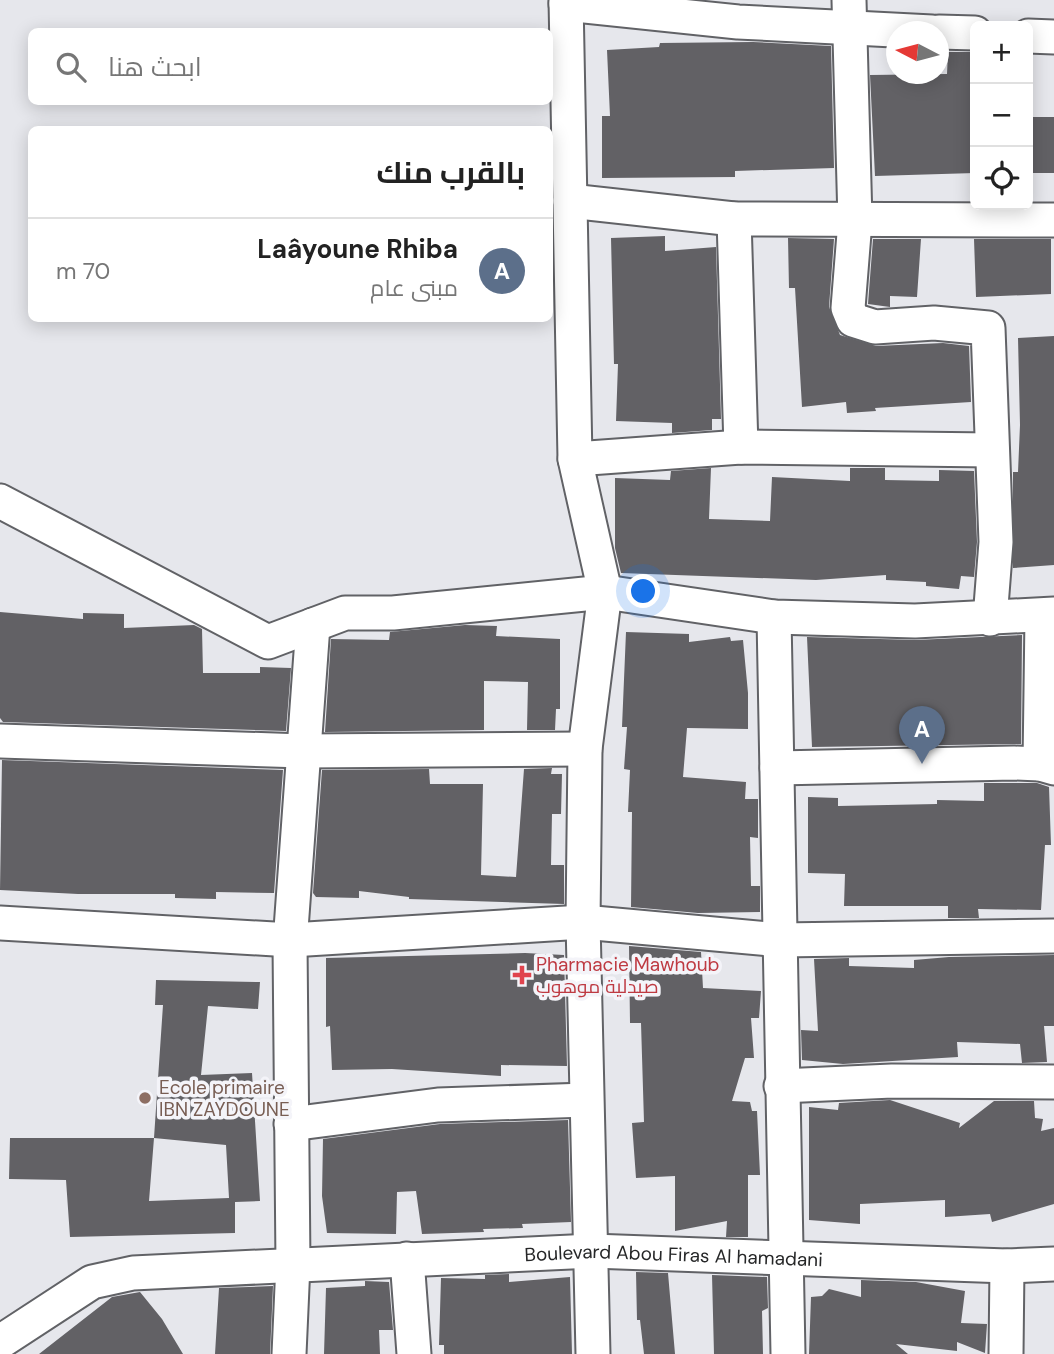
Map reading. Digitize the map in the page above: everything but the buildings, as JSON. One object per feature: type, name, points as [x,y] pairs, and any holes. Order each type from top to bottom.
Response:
[{"type":"street","points":[[593,1354],[583,922],[585,749],[605,592],[575,459],[566,2],[849,14],[886,22]]},
{"type":"street","points":[[849,14],[855,221],[848,304],[853,320],[875,327],[934,323],[988,328],[996,542],[990,619]]},
{"type":"street","points":[[949,32],[970,33]]},
{"type":"street","points":[[1033,36],[1054,37]]},
{"type":"street","points":[[570,201],[734,219],[1054,220]]},
{"type":"street","points":[[734,219],[741,447]]},
{"type":"street","points":[[575,459],[741,447],[992,450]]},
{"type":"street","points":[[0,501],[268,642],[345,613],[393,613],[605,592],[774,617],[915,621],[1048,615],[1047,766],[777,768]]},
{"type":"street","points":[[774,617],[788,1354]]},
{"type":"street","points":[[289,1354],[293,1265],[291,940],[313,625]]},
{"type":"street","points":[[0,741],[303,751],[585,749]]},
{"type":"street","points":[[0,923],[291,940],[583,922],[780,940],[1054,936]]},
{"type":"street","points":[[781,1086],[892,1081],[1054,1082]]},
{"type":"street","points":[[291,1124],[438,1105],[586,1100]]},
{"type":"street","name":"Boulevard Abou Firas Al hamadani","points":[[0,1342],[92,1282],[133,1273],[592,1251],[1007,1266],[1054,1264]]},
{"type":"street","points":[[407,1259],[414,1354]]},
{"type":"street","points":[[1006,1354],[1007,1266]]},
{"type":"place","name":"Laâyoune Rhiba","points":[[922,764]]},
{"type":"place","name":"Pharmacie Mawhoub صيدلية موهوب","points":[[522,975]]},
{"type":"place","name":"Ecole primaire IBN ZAYDOUNE","points":[[145,1098]]}]
